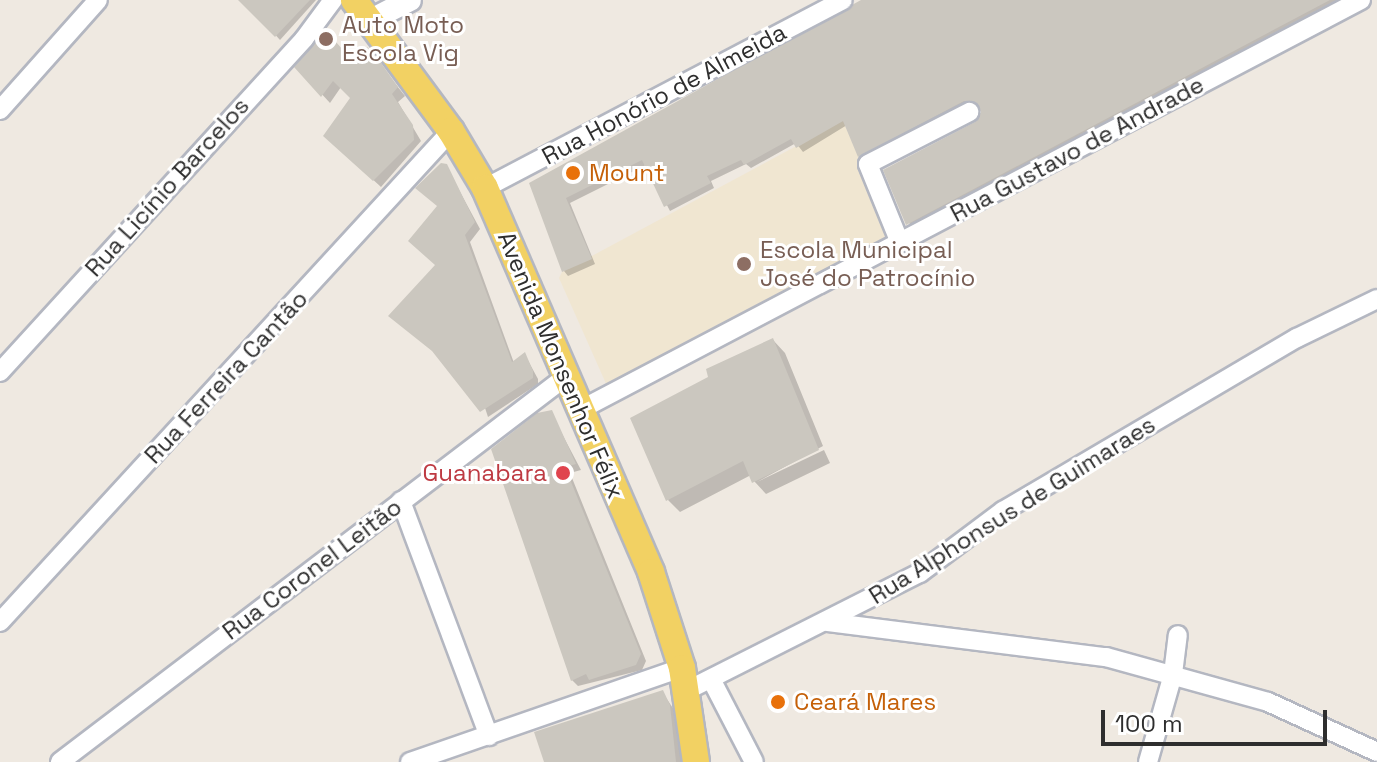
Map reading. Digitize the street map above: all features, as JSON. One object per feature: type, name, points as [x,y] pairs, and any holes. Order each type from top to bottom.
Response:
[{"type":"main road","name":"Avenida Monsenhor Félix","points":[[354,0],[451,131],[485,188],[564,378],[651,572],[684,680],[696,762]]},
{"type":"street","points":[[0,110],[98,0]]},
{"type":"street","name":"Rua Licínio Barcelos","points":[[0,372],[304,39],[333,0]]},
{"type":"street","points":[[369,21],[410,0]]},
{"type":"street","name":"Rua Honório de Almeida","points":[[485,188],[843,0]]},
{"type":"street","name":"Rua Gustavo de Andrade","points":[[580,410],[1361,0]]},
{"type":"street","points":[[900,243],[868,164],[969,112]]},
{"type":"street","name":"Rua Ferreira Cantão","points":[[0,622],[451,131]]},
{"type":"street","name":"Rua Alphonsus de Guimaraes","points":[[410,762],[684,680],[711,679],[920,573],[1003,511],[1297,338],[1377,299]]},
{"type":"street","name":"Rua Coronel Leitão","points":[[60,762],[77,756],[401,501],[564,378]]},
{"type":"street","points":[[401,501],[489,736]]},
{"type":"street","points":[[827,622],[1063,649],[1173,674],[1282,707],[1377,752]]},
{"type":"street","points":[[1148,762],[1173,674],[1178,635]]},
{"type":"street","points":[[711,679],[754,762]]},
{"type":"shaded area","points":[[843,121],[892,235],[608,388],[559,278],[562,272]]},
{"type":"building","points":[[238,0],[310,0],[275,37]]},
{"type":"building","points":[[861,0],[1330,0],[906,225],[883,170],[975,122],[981,112],[975,102],[964,101],[858,157],[843,121],[796,148],[791,139],[744,165],[741,160],[707,176],[711,183],[664,207],[642,160],[566,198],[592,259],[562,272],[529,183]]},
{"type":"building","points":[[326,31],[353,61],[367,47],[376,56],[398,87],[392,94],[413,125],[414,140],[373,181],[323,136],[350,98],[333,81],[321,97],[294,67]]},
{"type":"building","points":[[441,163],[447,164],[475,222],[465,235],[512,362],[525,352],[533,371],[533,378],[480,412],[432,351],[388,316],[435,265],[408,241],[437,206],[415,188]]},
{"type":"building","points":[[773,338],[819,450],[752,483],[743,461],[666,501],[630,418],[708,377],[706,369]]},
{"type":"building","points":[[552,410],[576,464],[565,467],[641,654],[636,665],[589,680],[586,674],[571,681],[491,449],[537,413]]},
{"type":"building","points":[[663,690],[670,705],[676,762],[544,762],[534,732]]},
{"type":"place","name":"Auto Moto Escola Vig","points":[[326,39]]},
{"type":"place","name":"Mount","points":[[573,173]]},
{"type":"place","name":"Escola Municipal José do Patrocínio","points":[[744,264]]},
{"type":"place","name":"Guanabara","points":[[563,473]]},
{"type":"place","name":"Ceará Mares","points":[[778,702]]}]
